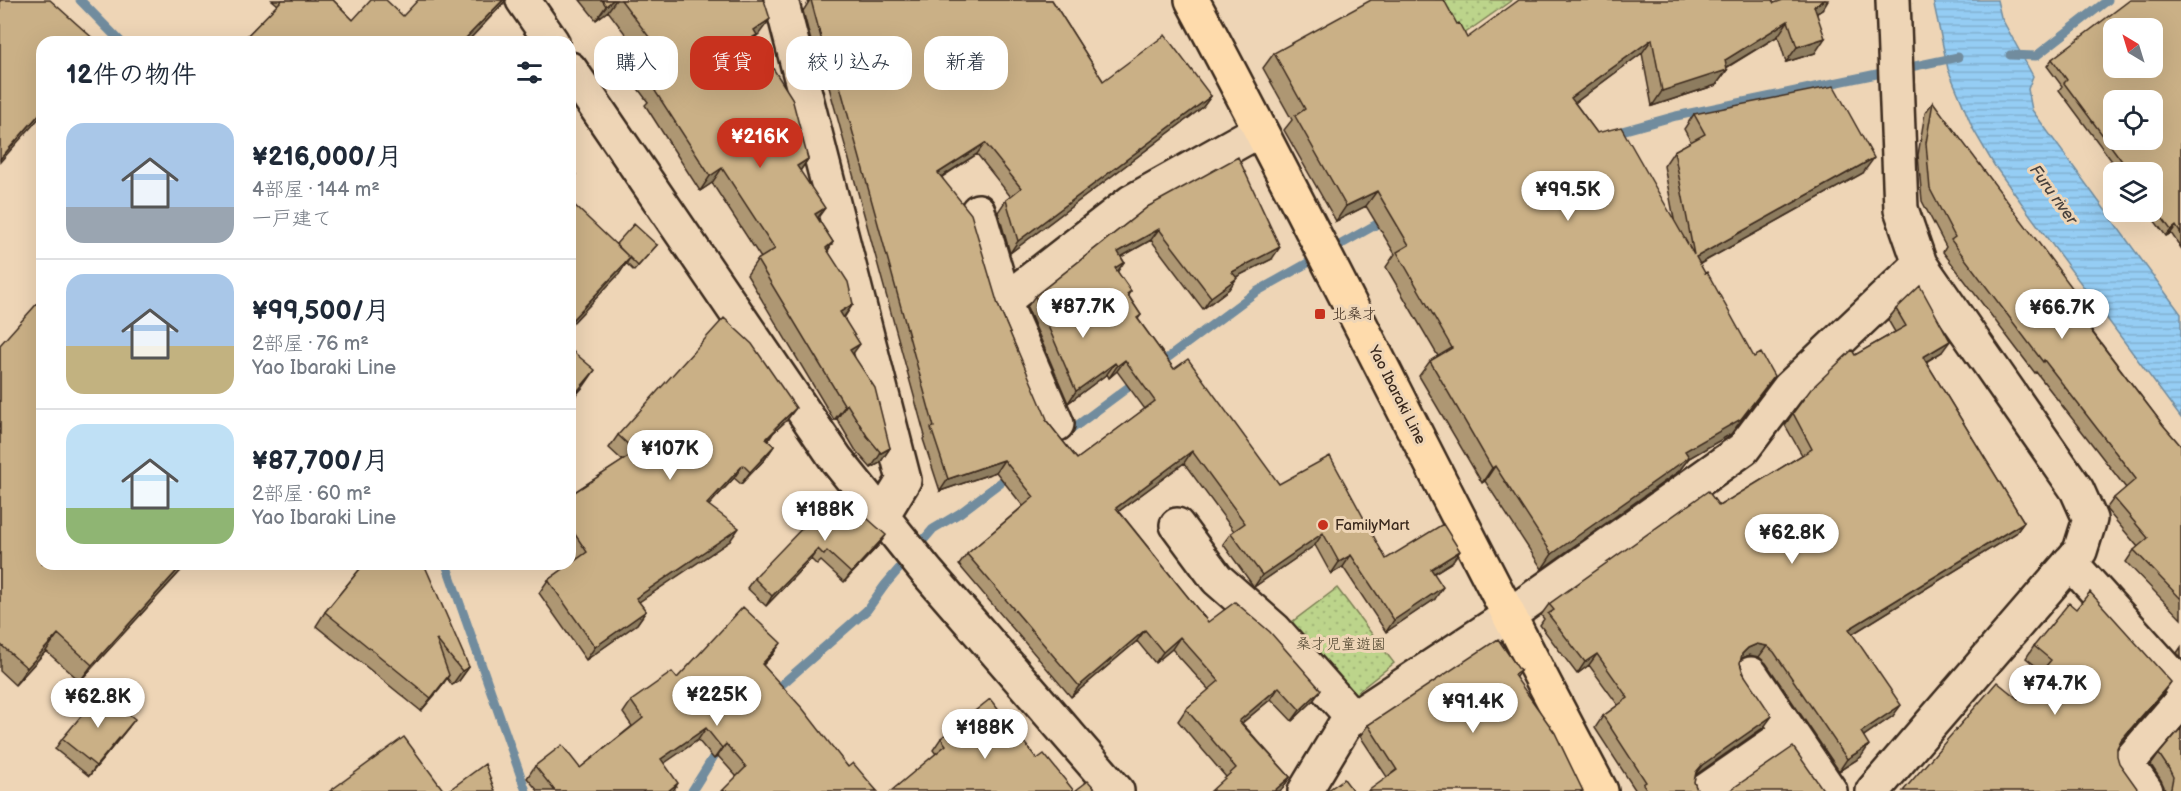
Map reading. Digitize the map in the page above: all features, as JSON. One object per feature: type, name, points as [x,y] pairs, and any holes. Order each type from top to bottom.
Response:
[{"type":"main road","name":"Yao Ibaraki Line","points":[[1192,0],[1335,274],[1508,616],[1601,791]]},
{"type":"street","points":[[523,0],[548,36]]},
{"type":"street","points":[[781,0],[904,480],[901,540]]},
{"type":"street","points":[[1873,791],[2080,551],[2090,519],[2077,490],[1920,264],[1901,209],[1893,0]]},
{"type":"street","points":[[576,78],[836,459],[901,540],[1118,791]]},
{"type":"street","points":[[1004,301],[1131,202],[1260,130]]},
{"type":"street","points":[[978,210],[1004,301],[1057,424]]},
{"type":"street","points":[[1305,791],[1346,723],[1508,616],[1743,449],[1789,388],[1920,264]]},
{"type":"street","points":[[1177,525],[1217,579],[1275,630],[1353,718]]},
{"type":"street","points":[[2070,562],[2181,685]]},
{"type":"street","points":[[1751,674],[1830,791]]},
{"type":"street","points":[[2146,791],[2127,764],[2181,701]]},
{"type":"street","points":[[1705,791],[1790,732]]},
{"type":"green space","points":[[1436,0],[1512,0],[1461,36]]},
{"type":"green space","name":"桑才児童遊園","points":[[1337,588],[1394,663],[1346,701],[1288,625]]},
{"type":"water","name":"Furu river","points":[[1933,0],[1997,0],[2001,17],[2033,76],[2028,89],[2032,110],[2103,207],[2103,222],[2114,222],[2181,314],[2181,418],[1994,165],[1973,129],[1948,69]]},
{"type":"building","points":[[0,0],[50,0],[90,36],[36,36],[36,118],[0,159]]},
{"type":"building","points":[[282,0],[333,0],[353,20],[371,0],[386,0],[403,16],[418,0],[503,0],[468,36],[247,36]]},
{"type":"building","points":[[602,0],[613,0],[606,6]]},
{"type":"building","points":[[621,0],[763,0],[765,3],[770,19],[754,30],[757,35],[755,36],[690,36],[690,90],[774,90],[774,70],[792,98],[808,159],[797,166],[825,208],[815,214],[833,242],[826,248],[848,282],[853,304],[840,312],[860,344],[850,350],[875,388],[890,448],[881,453],[867,436],[847,404],[845,406],[757,260],[775,249],[722,168],[710,176],[655,91],[678,90],[678,36],[648,36]]},
{"type":"building","points":[[811,0],[1052,0],[1103,81],[1165,35],[1211,96],[1018,241],[1006,200],[1021,188],[985,143],[938,173],[971,214],[998,305],[1046,420],[1077,459],[1155,401],[1125,360],[1117,366],[1115,363],[1076,391],[1035,296],[1149,206],[1238,157],[1280,247],[1232,272],[1237,278],[1211,297],[1159,229],[1118,252],[1124,262],[1115,268],[1131,291],[1127,294],[1141,315],[1137,318],[1174,369],[1188,359],[1279,484],[1330,456],[1386,559],[1443,524],[1460,551],[1431,569],[1443,587],[1394,620],[1351,555],[1339,562],[1323,533],[1262,575],[1231,533],[1245,523],[1192,451],[1116,508],[1208,622],[1235,602],[1270,632],[1321,690],[1300,710],[1279,687],[1239,721],[1290,777],[1274,791],[1211,791],[1236,768],[1186,709],[1219,681],[1180,637],[1163,652],[1145,630],[1079,686],[967,554],[1034,497],[1004,460],[948,479],[931,428],[934,427],[841,90],[912,90],[912,36],[821,36]]},
{"type":"building","points":[[1371,0],[1444,0],[1467,38],[1519,0],[1772,0],[1774,3],[1783,0],[1824,0],[1814,6],[1825,38],[1797,47],[1788,21],[1725,60],[1727,70],[1662,91],[1652,39],[1571,98],[1597,133],[1621,127],[1694,255],[1674,151],[1705,134],[1694,114],[1834,86],[1874,158],[1696,257],[1705,273],[1707,272],[1754,357],[1761,353],[1774,376],[1741,419],[1685,451],[1689,457],[1552,554],[1495,466],[1492,468],[1430,361],[1452,348],[1397,252],[1409,245],[1377,191],[1346,206],[1295,116],[1305,109],[1274,53]]},
{"type":"building","points":[[2130,0],[2181,0],[2181,234],[2176,226],[2171,230],[2163,219],[2163,162],[2123,162],[2114,150],[2163,150],[2163,90],[2103,90],[2103,136],[2064,83],[2067,80],[2052,59],[2103,20],[2103,78],[2163,78],[2163,18],[2106,18]]},
{"type":"building","points":[[1933,102],[2097,321],[2088,327],[2181,446],[2181,599],[2134,550],[2148,538],[2114,498],[2136,479],[2044,360],[2043,362],[1951,240],[1955,237],[1930,189],[1926,143]]},
{"type":"building","points":[[576,207],[630,258],[576,316]]},
{"type":"building","points":[[634,224],[657,245],[638,266],[616,244]]},
{"type":"building","points":[[1920,286],[1950,341],[1923,357],[2024,522],[1849,629],[1901,705],[1861,732],[1869,745],[1847,759],[1774,652],[1767,646],[1757,644],[1742,654],[1740,663],[1743,673],[1772,716],[1702,765],[1696,772],[1694,782],[1699,791],[1648,791],[1643,784],[1646,782],[1603,716],[1628,698],[1597,654],[1585,662],[1548,614],[1554,610],[1549,604],[1708,491],[1719,506],[1812,449],[1793,413],[1811,389],[1852,350],[1855,355],[1906,326],[1896,309]]},
{"type":"building","points":[[36,305],[36,570],[178,570],[92,665],[58,634],[27,668],[0,644],[0,345]]},
{"type":"building","points":[[724,318],[752,344],[796,408],[766,439],[774,446],[750,472],[743,465],[707,504],[739,528],[636,598],[646,611],[595,647],[548,580],[562,570],[576,570],[576,560],[587,552],[576,536],[576,491],[636,452],[618,435]]},
{"type":"building","points":[[576,354],[595,370],[576,393]]},
{"type":"building","points":[[840,489],[859,506],[859,511],[886,535],[851,573],[827,551],[824,555],[818,549],[772,596],[754,578]]},
{"type":"building","points":[[359,570],[427,570],[469,667],[462,671],[436,639],[449,675],[431,698],[325,612]]},
{"type":"building","points":[[2090,592],[2171,682],[2121,740],[2117,748],[2119,763],[2139,791],[1903,791],[1997,682],[2018,699],[2051,660],[2034,646],[2069,603],[2076,609]]},
{"type":"building","points":[[743,607],[781,643],[762,664],[803,709],[848,767],[853,763],[877,791],[722,791],[746,767],[726,744],[722,748],[706,728],[661,759],[678,783],[668,791],[555,791],[535,766],[562,745],[580,768],[643,718],[631,701],[672,672],[677,678]]},
{"type":"building","points":[[1498,639],[1520,671],[1514,675],[1555,733],[1583,791],[1368,791],[1397,770],[1368,725]]},
{"type":"building","points":[[101,692],[135,719],[96,766],[62,739]]},
{"type":"building","points":[[990,699],[1037,759],[1044,754],[1074,791],[891,791],[946,745],[941,738]]},
{"type":"building","points":[[2181,728],[2181,791],[2168,791],[2171,788],[2173,777],[2159,754]]},
{"type":"building","points":[[404,737],[444,791],[330,791]]},
{"type":"building","points":[[1793,747],[1824,791],[1729,791]]},
{"type":"building","points":[[485,764],[495,791],[448,791]]},
{"type":"building","points":[[1344,779],[1353,791],[1327,791]]},
{"type":"building","points":[[1088,781],[1097,791],[1075,791]]},
{"type":"waterway","points":[[80,0],[115,36]]},
{"type":"waterway","points":[[2010,55],[2036,56],[2108,0]]},
{"type":"waterway","points":[[1611,134],[1676,116],[1958,57]]},
{"type":"waterway","points":[[1158,365],[1256,292],[1386,219]]},
{"type":"waterway","points":[[1064,435],[1138,380]]},
{"type":"waterway","points":[[772,693],[867,610],[885,585],[933,529],[960,513],[1013,473]]},
{"type":"waterway","points":[[448,570],[526,791]]},
{"type":"waterway","points":[[692,791],[719,748]]},
{"type":"place","name":"北桑才","points":[[1320,314]]},
{"type":"place","name":"FamilyMart","points":[[1323,525]]}]
